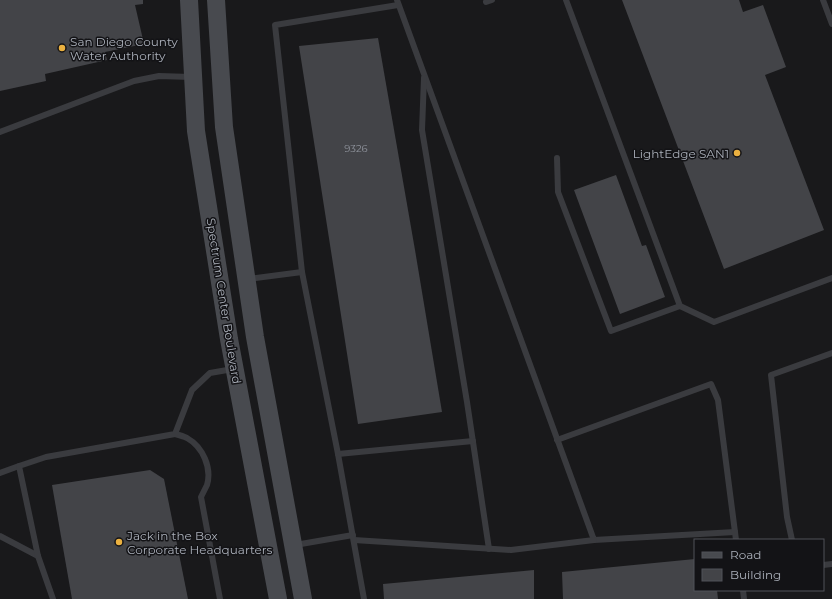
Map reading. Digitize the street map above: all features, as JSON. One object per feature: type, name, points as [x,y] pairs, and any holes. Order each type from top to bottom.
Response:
[{"type":"street","name":"Spectrum Center Boulevard","points":[[189,0],[196,131],[235,368],[278,599]]},
{"type":"street","name":"Spectrum Center Boulevard","points":[[216,0],[224,127],[255,337],[303,599]]},
{"type":"street","points":[[214,243],[247,279]]},
{"type":"street","points":[[235,368],[266,396]]},
{"type":"lane","points":[[486,2],[492,0]]},
{"type":"lane","points":[[566,0],[680,306],[714,322],[832,278]]},
{"type":"lane","points":[[823,0],[832,24]]},
{"type":"lane","points":[[364,599],[354,538],[302,272],[275,25],[397,2],[594,540]]},
{"type":"lane","points":[[424,74],[422,130],[473,441],[489,549]]},
{"type":"lane","points":[[0,132],[134,81],[159,76],[193,77]]},
{"type":"lane","points":[[557,158],[558,192],[611,332],[680,306]]},
{"type":"lane","points":[[247,279],[302,272]]},
{"type":"lane","points":[[792,539],[787,517],[771,375],[832,353]]},
{"type":"lane","points":[[175,434],[192,390],[210,373],[235,368]]},
{"type":"lane","points":[[557,440],[711,384],[718,400],[736,539]]},
{"type":"lane","points":[[0,474],[46,457],[175,434],[187,438],[198,447],[205,458],[208,471],[207,485],[201,497],[220,599]]},
{"type":"lane","points":[[338,454],[473,441]]},
{"type":"lane","points":[[19,466],[38,556],[53,599]]},
{"type":"lane","points":[[293,545],[354,538],[511,550],[594,540],[735,532]]},
{"type":"lane","points":[[0,536],[38,556]]},
{"type":"building","name":"San Diego County Water Authority","points":[[0,0],[143,0],[143,4],[135,5],[144,44],[105,52],[107,60],[45,74],[46,81],[0,91]]},
{"type":"building","name":"LightEdge SAN1","points":[[622,0],[739,0],[743,12],[763,5],[786,67],[765,75],[824,230],[724,269]]},
{"type":"building","points":[[378,38],[442,412],[358,424],[299,46]]},
{"type":"building","points":[[616,175],[642,246],[646,245],[665,297],[620,314],[574,190]]},
{"type":"building","name":"Jack in the Box Corporate Headquarters","points":[[150,470],[164,479],[188,599],[72,599],[52,485]]},
{"type":"building","points":[[694,559],[694,591],[717,591],[718,599],[563,599],[562,572]]},
{"type":"building","points":[[534,570],[534,599],[384,599],[383,584]]},
{"type":"place","name":"San Diego County Water Authority","points":[[62,48]]},
{"type":"place","name":"LightEdge SAN1","points":[[737,153]]},
{"type":"place","name":"Jack in the Box Corporate Headquarters","points":[[119,542]]}]
